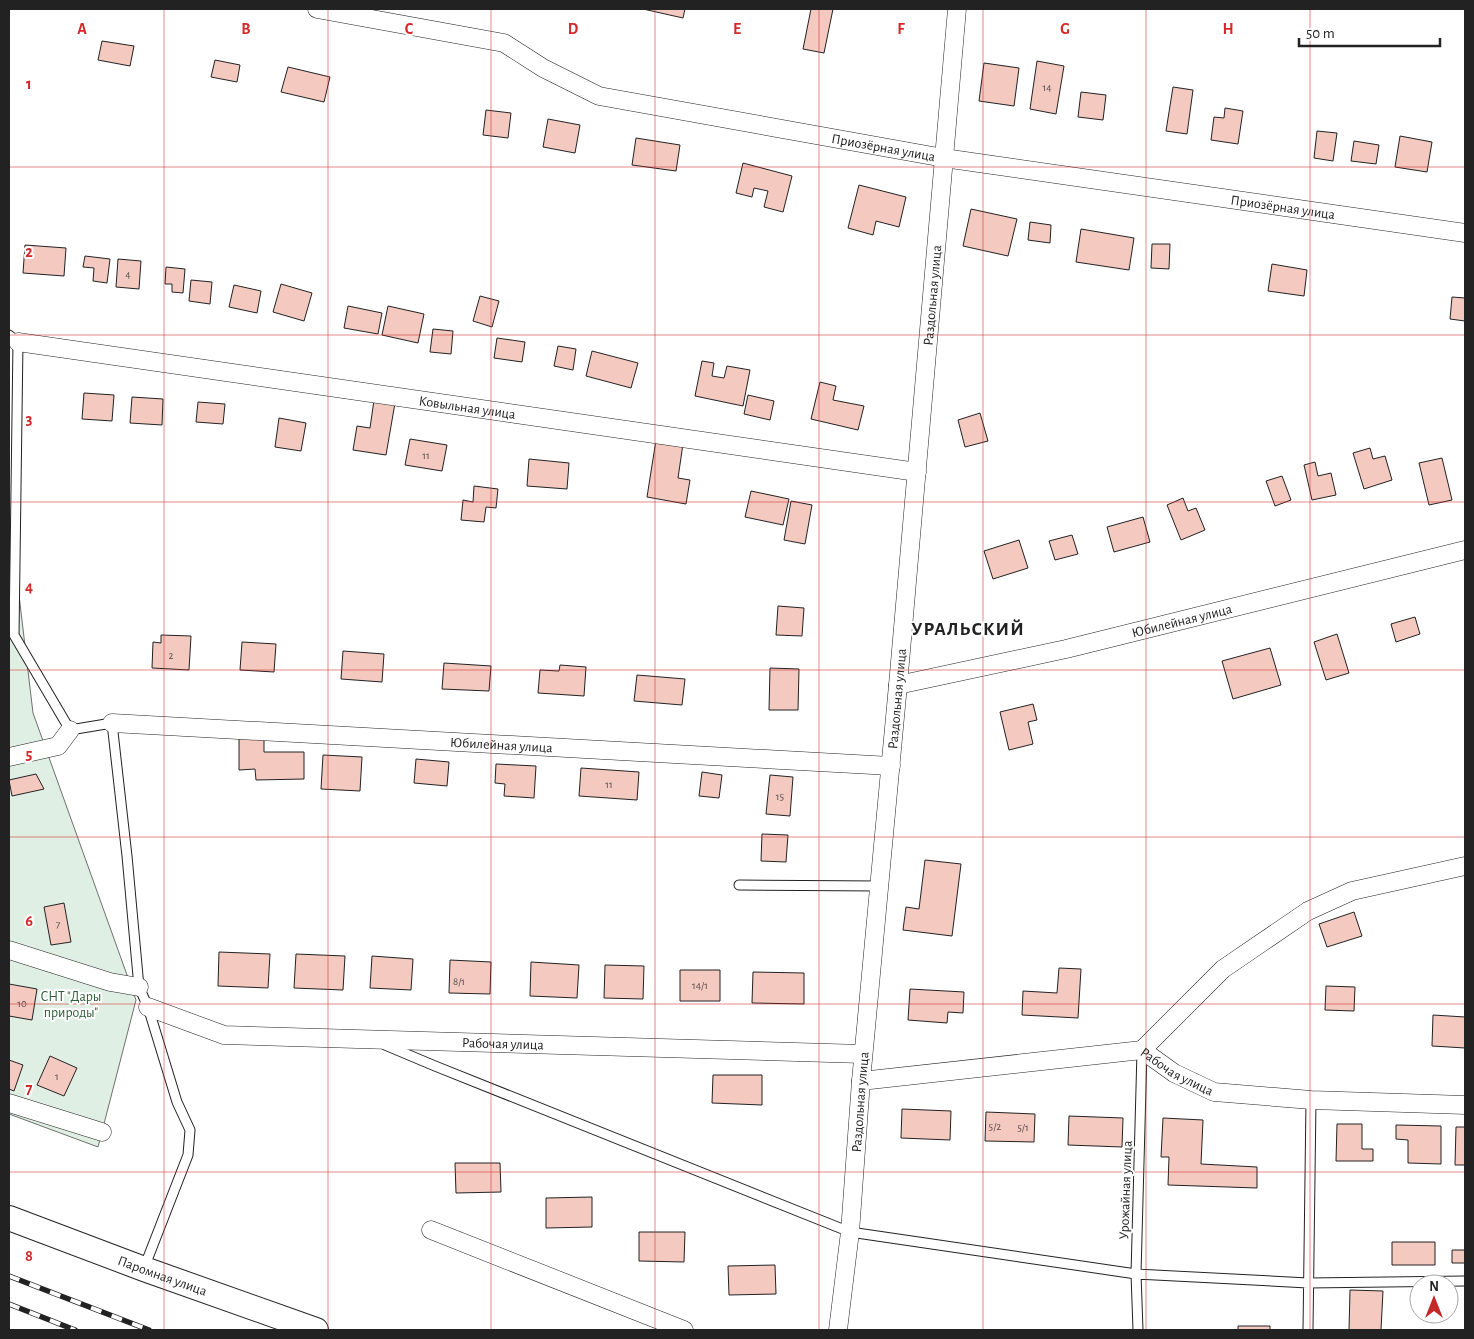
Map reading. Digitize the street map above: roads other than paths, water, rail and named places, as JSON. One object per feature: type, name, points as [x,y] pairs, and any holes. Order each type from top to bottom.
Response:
[{"type":"street","name":"Приозёрная улица","points":[[317,9],[504,43],[543,68],[599,96],[944,158],[1465,233]]},
{"type":"street","name":"Раздольная улица","points":[[838,1330],[850,1232],[861,1081],[898,685],[957,9]]},
{"type":"street","name":"Ковыльная улица","points":[[14,338],[917,472]]},
{"type":"street","name":"Юбилейная улица","points":[[898,685],[1066,649],[1465,550]]},
{"type":"street","name":"Юбилейная улица","points":[[112,723],[890,766]]},
{"type":"street","points":[[9,756],[58,746],[70,730]]},
{"type":"street","points":[[1142,1050],[1223,969],[1308,912],[1352,891],[1465,866]]},
{"type":"street","points":[[9,950],[110,982],[139,987]]},
{"type":"street","name":"Рабочая улица","points":[[148,1007],[224,1035],[864,1054]]},
{"type":"street","name":"Рабочая улица","points":[[861,1081],[1142,1050],[1174,1073],[1214,1092],[1311,1100],[1465,1105]]},
{"type":"street","points":[[9,1103],[102,1132]]},
{"type":"street","name":"Паромная улица","points":[[9,1218],[144,1269],[316,1330]]},
{"type":"street","points":[[431,1230],[684,1330]]},
{"type":"lane","points":[[14,338],[11,632],[70,730],[112,723],[139,987],[148,1007],[177,1102],[190,1130],[188,1155],[144,1269]]},
{"type":"lane","points":[[739,886],[880,886]]},
{"type":"lane","points":[[373,1040],[850,1232],[1136,1274],[1308,1283],[1465,1281]]},
{"type":"lane","name":"Урожайная улица","points":[[1138,1330],[1136,1274],[1142,1050]]},
{"type":"lane","points":[[1308,1330],[1311,1100]]},
{"type":"railway","points":[[9,1276],[149,1330]]},
{"type":"railway","points":[[9,1304],[75,1330]]},
{"type":"district","name":"УРАЛЬСКИЙ","points":[[968,628]]},
{"type":"park label","name":"СНТ \"Дары природы\"","points":[[71,1004]]}]
